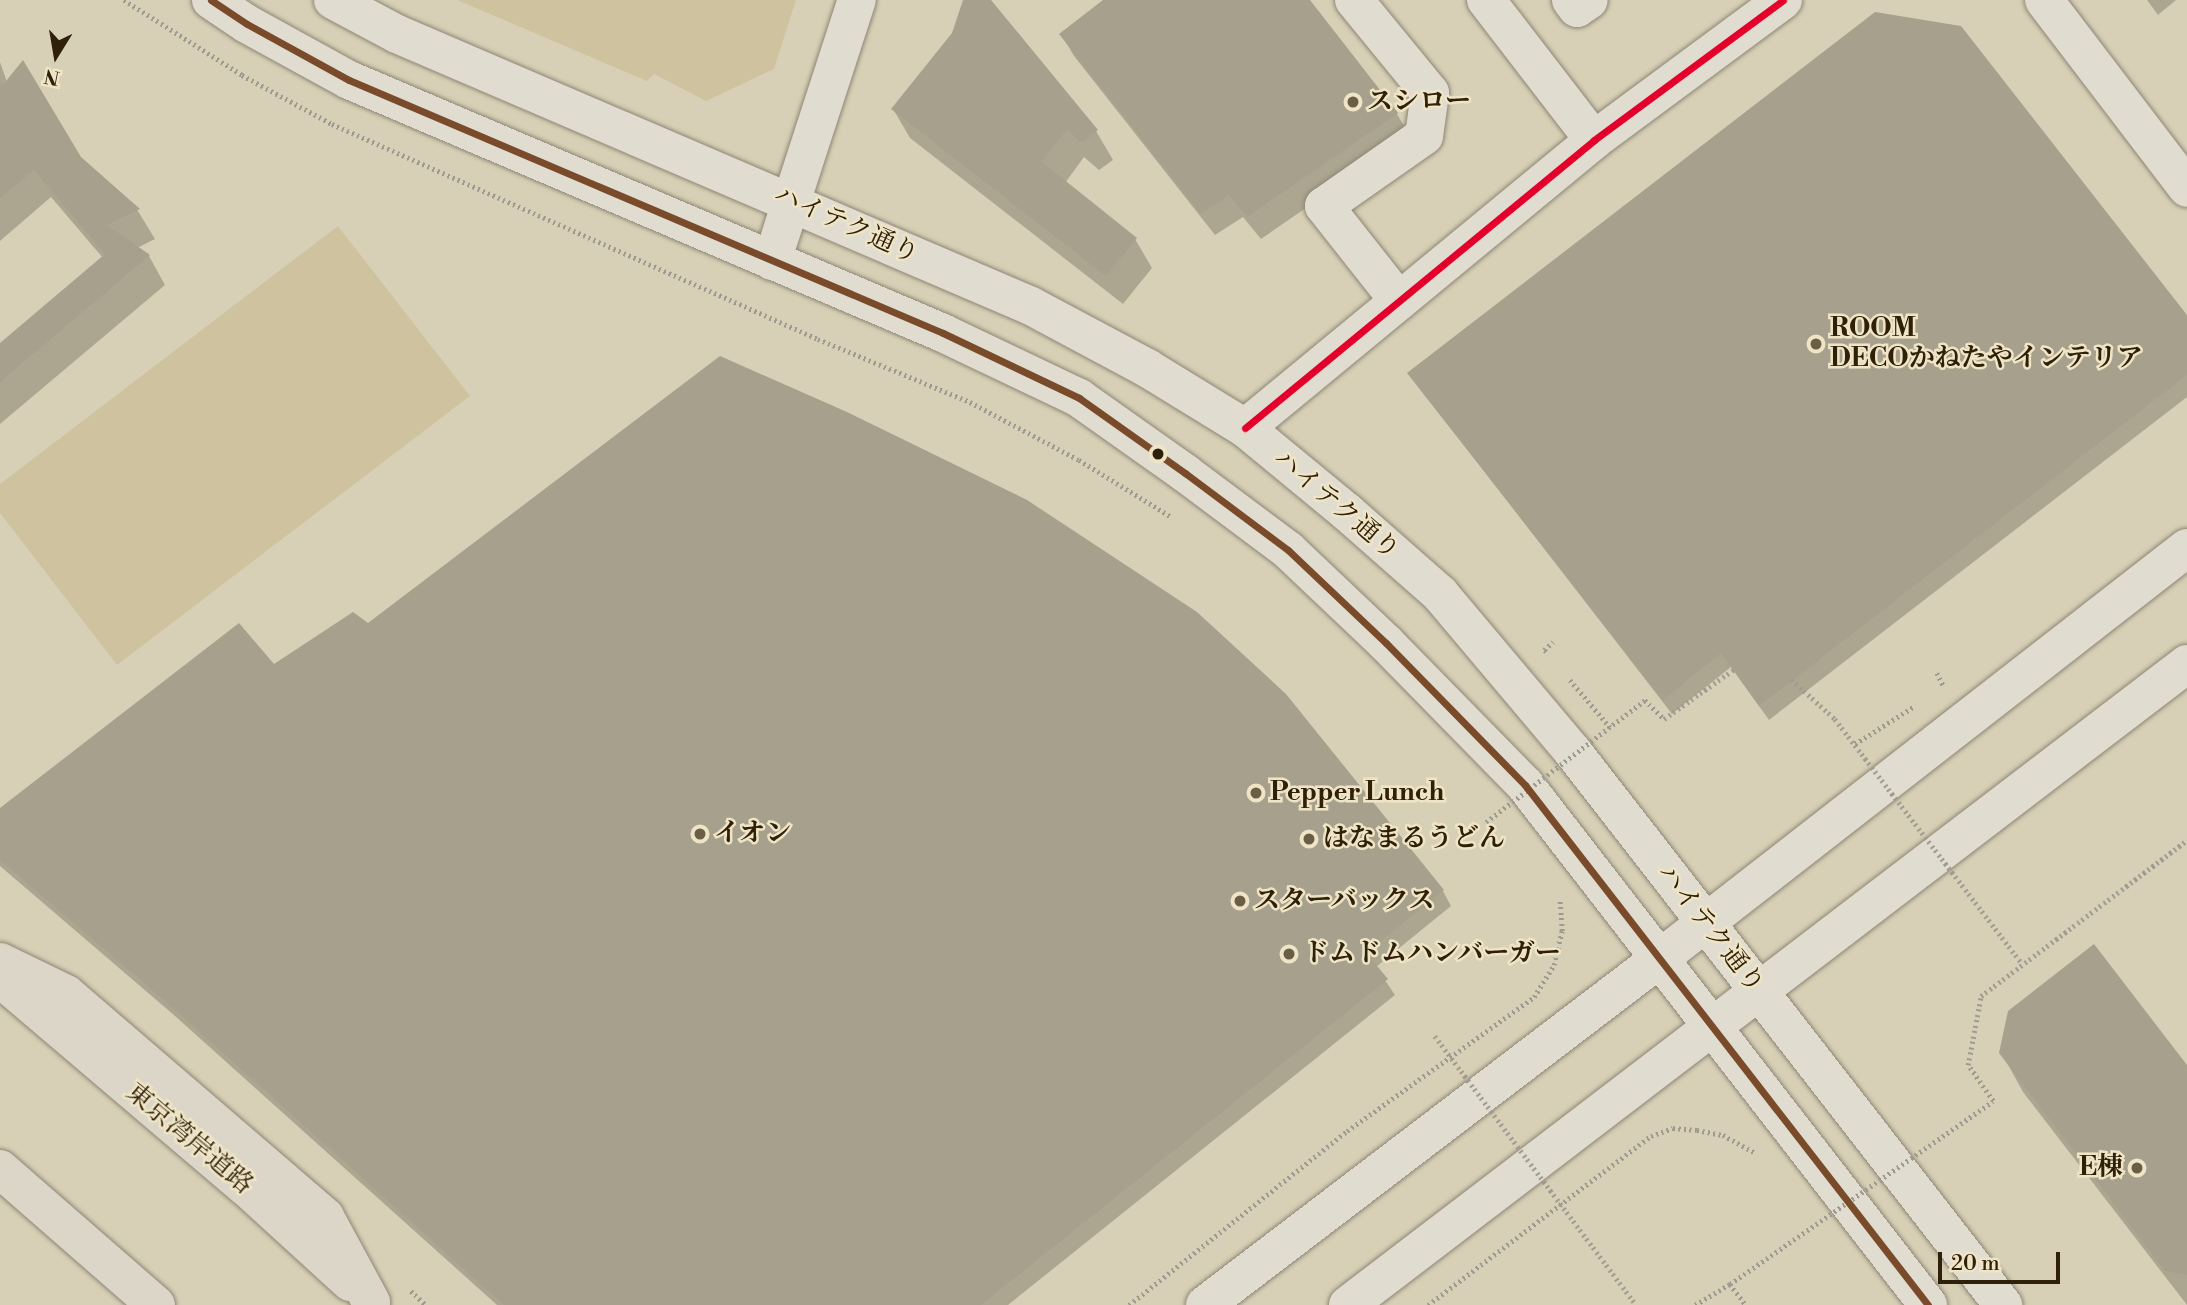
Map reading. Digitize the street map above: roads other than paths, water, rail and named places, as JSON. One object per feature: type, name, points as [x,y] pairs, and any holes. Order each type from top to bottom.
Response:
[{"type":"highway","points":[[0,962],[66,994],[325,1217],[373,1304]]},
{"type":"highway","name":"東京湾岸道路","points":[[0,978],[246,1186],[373,1304]]},
{"type":"highway","points":[[0,1169],[156,1305]]},
{"type":"street","points":[[211,0],[349,80],[943,332],[1079,398],[1288,550],[1385,643],[1525,785],[1928,1305]]},
{"type":"street","name":"ハイテク通り","points":[[333,0],[397,34],[792,201],[1031,306],[1147,368],[1245,428],[1347,512],[1440,594],[1573,752],[2003,1305]]},
{"type":"street","points":[[772,261],[858,0]]},
{"type":"street","points":[[1354,0],[1430,93],[1424,136],[1324,205],[1399,301]]},
{"type":"street","points":[[1486,0],[1594,140]]},
{"type":"street","points":[[1571,0],[1577,8],[1589,0]]},
{"type":"street","points":[[1245,428],[1594,140],[1783,0]]},
{"type":"street","points":[[2044,0],[2187,188]]},
{"type":"street","points":[[1205,1305],[1659,959],[2187,548]]},
{"type":"street","points":[[1348,1305],[2187,664]]},
{"type":"place","name":"スシロー","points":[[1353,102]]},
{"type":"place","name":"ROOM DECOかねたやインテリア","points":[[1816,344]]},
{"type":"place","name":"Pepper Lunch","points":[[1256,793]]},
{"type":"place","name":"イオン","points":[[700,834]]},
{"type":"place","name":"はなまるうどん","points":[[1309,839]]},
{"type":"place","name":"スターバックス","points":[[1240,901]]},
{"type":"place","name":"ドムドムハンバーガー","points":[[1289,954]]},
{"type":"place","name":"E棟","points":[[2137,1168]]}]
